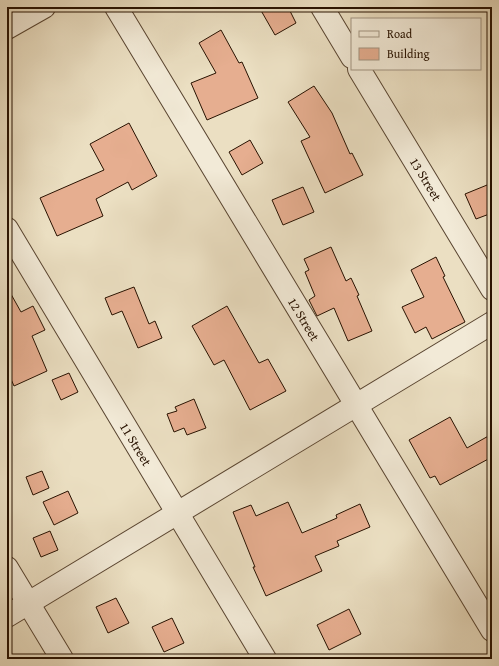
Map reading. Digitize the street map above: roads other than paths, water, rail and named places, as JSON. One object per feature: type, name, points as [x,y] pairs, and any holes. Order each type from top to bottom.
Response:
[{"type":"street","points":[[7,28],[44,7]]},
{"type":"street","name":"12 Street","points":[[116,7],[492,630]]},
{"type":"street","points":[[322,7],[351,55]]},
{"type":"street","name":"13 Street","points":[[360,70],[492,289]]},
{"type":"street","name":"11 Street","points":[[7,229],[264,659]]},
{"type":"street","points":[[7,616],[492,323]]},
{"type":"street","points":[[7,568],[62,659]]}]
